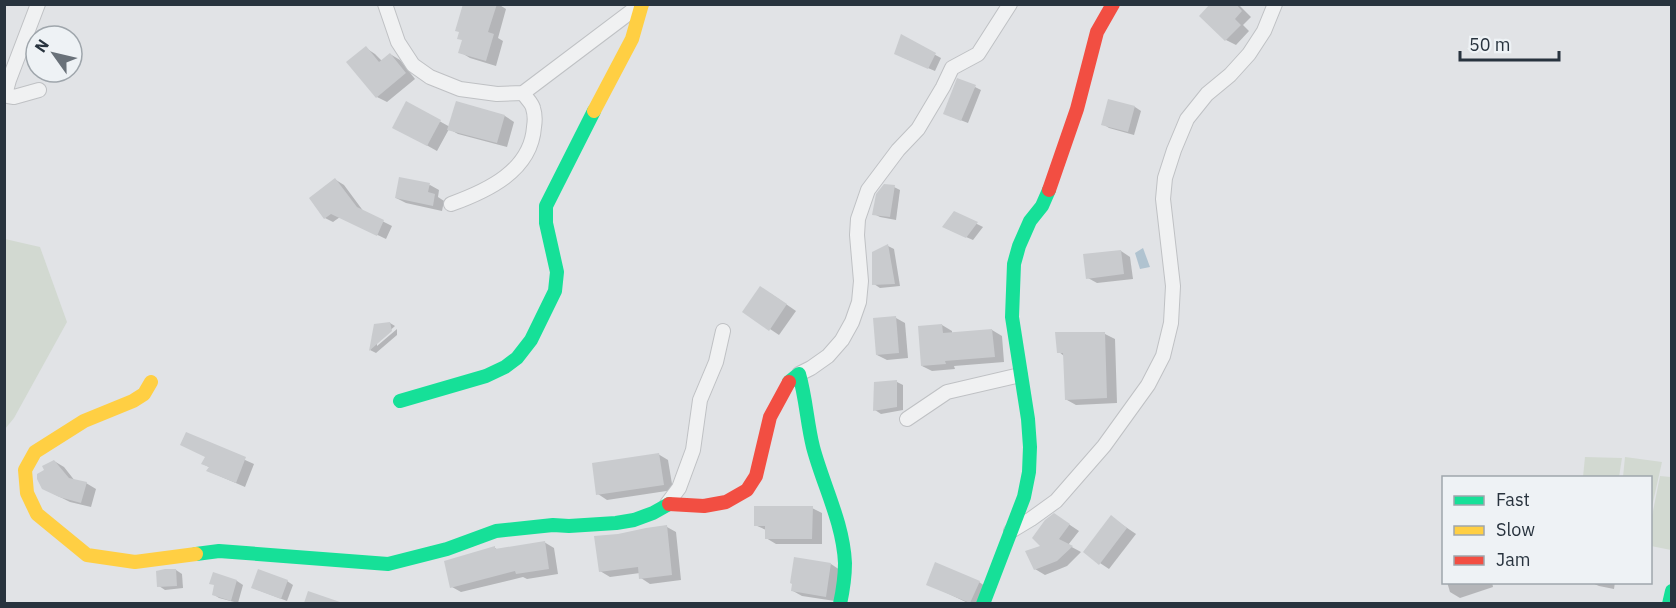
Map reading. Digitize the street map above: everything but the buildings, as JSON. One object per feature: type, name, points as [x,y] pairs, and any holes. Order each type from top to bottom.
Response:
[{"type":"street","points":[[38,4],[6,91],[9,96],[14,97],[39,90]]},
{"type":"street","points":[[385,4],[398,42],[413,64],[430,77],[460,89],[497,94],[523,93],[642,4]]},
{"type":"street","points":[[400,401],[486,376],[518,358],[531,340],[555,291],[557,272],[547,229],[546,206],[632,39],[642,4]]},
{"type":"street","points":[[667,504],[704,506],[726,502],[747,490],[756,476],[771,417],[787,384],[828,356],[842,340],[852,322],[859,302],[861,281],[858,219],[868,190],[898,150],[918,129],[952,68],[978,54],[1010,4]]},
{"type":"street","points":[[983,603],[1024,497],[1029,472],[1028,419],[1012,316],[1014,264],[1029,222],[1042,206],[1052,184],[1077,109],[1097,32],[1113,4]]},
{"type":"street","points":[[1011,531],[1056,501],[1104,446],[1143,393],[1163,356],[1171,323],[1173,286],[1163,199],[1165,178],[1173,150],[1188,119],[1207,94],[1230,75],[1249,54],[1264,31],[1275,4]]},
{"type":"street","points":[[451,204],[494,185],[509,174],[527,153],[532,142],[535,118],[533,108],[523,93]]},
{"type":"street","points":[[151,382],[144,394],[133,401],[84,421],[34,452],[25,470],[27,493],[37,514],[87,555],[135,562],[219,551],[388,564],[447,549],[496,531],[553,525],[616,523],[646,516],[667,504],[679,488],[693,450],[700,400],[716,362],[723,331]]},
{"type":"street","points":[[799,374],[804,389],[808,426],[820,471],[836,512],[843,539],[844,577],[840,603]]},
{"type":"street","points":[[907,419],[946,392],[1020,375]]},
{"type":"street","points":[[1669,603],[1671,591]]},
{"type":"shaded area","points":[[5,239],[40,247],[67,322],[14,418],[5,429]]},
{"type":"shaded area","points":[[1585,457],[1622,458],[1619,476],[1583,476]]},
{"type":"shaded area","points":[[1625,457],[1662,462],[1652,507],[1652,476],[1623,476]]},
{"type":"shaded area","points":[[1660,476],[1671,477],[1671,550],[1652,546],[1652,516]]},
{"type":"water","points":[[1143,248],[1150,267],[1140,269],[1135,253]]},
{"type":"traffic: fast","points":[[400,401],[486,376],[517,358],[531,340],[555,291],[557,272],[546,223],[546,206],[594,111]]},
{"type":"traffic: fast","points":[[983,604],[1024,497],[1029,472],[1028,419],[1012,317],[1014,264],[1030,221],[1042,206],[1049,190]]},
{"type":"traffic: fast","points":[[789,382],[799,374],[813,447],[841,533],[845,563],[840,604]]},
{"type":"traffic: fast","points":[[196,554],[219,551],[388,564],[447,549],[496,531],[553,525],[616,523],[634,520],[669,504]]},
{"type":"traffic: fast","points":[[1669,604],[1672,591]]},
{"type":"traffic: slow","points":[[594,111],[632,39],[642,4]]},
{"type":"traffic: slow","points":[[151,382],[144,394],[133,401],[84,421],[35,452],[25,470],[27,493],[37,514],[87,555],[135,562],[196,554]]},
{"type":"traffic: jam","points":[[1049,190],[1077,109],[1097,32],[1113,4]]},
{"type":"traffic: jam","points":[[669,504],[704,506],[726,502],[747,490],[756,476],[770,417],[789,382]]}]
